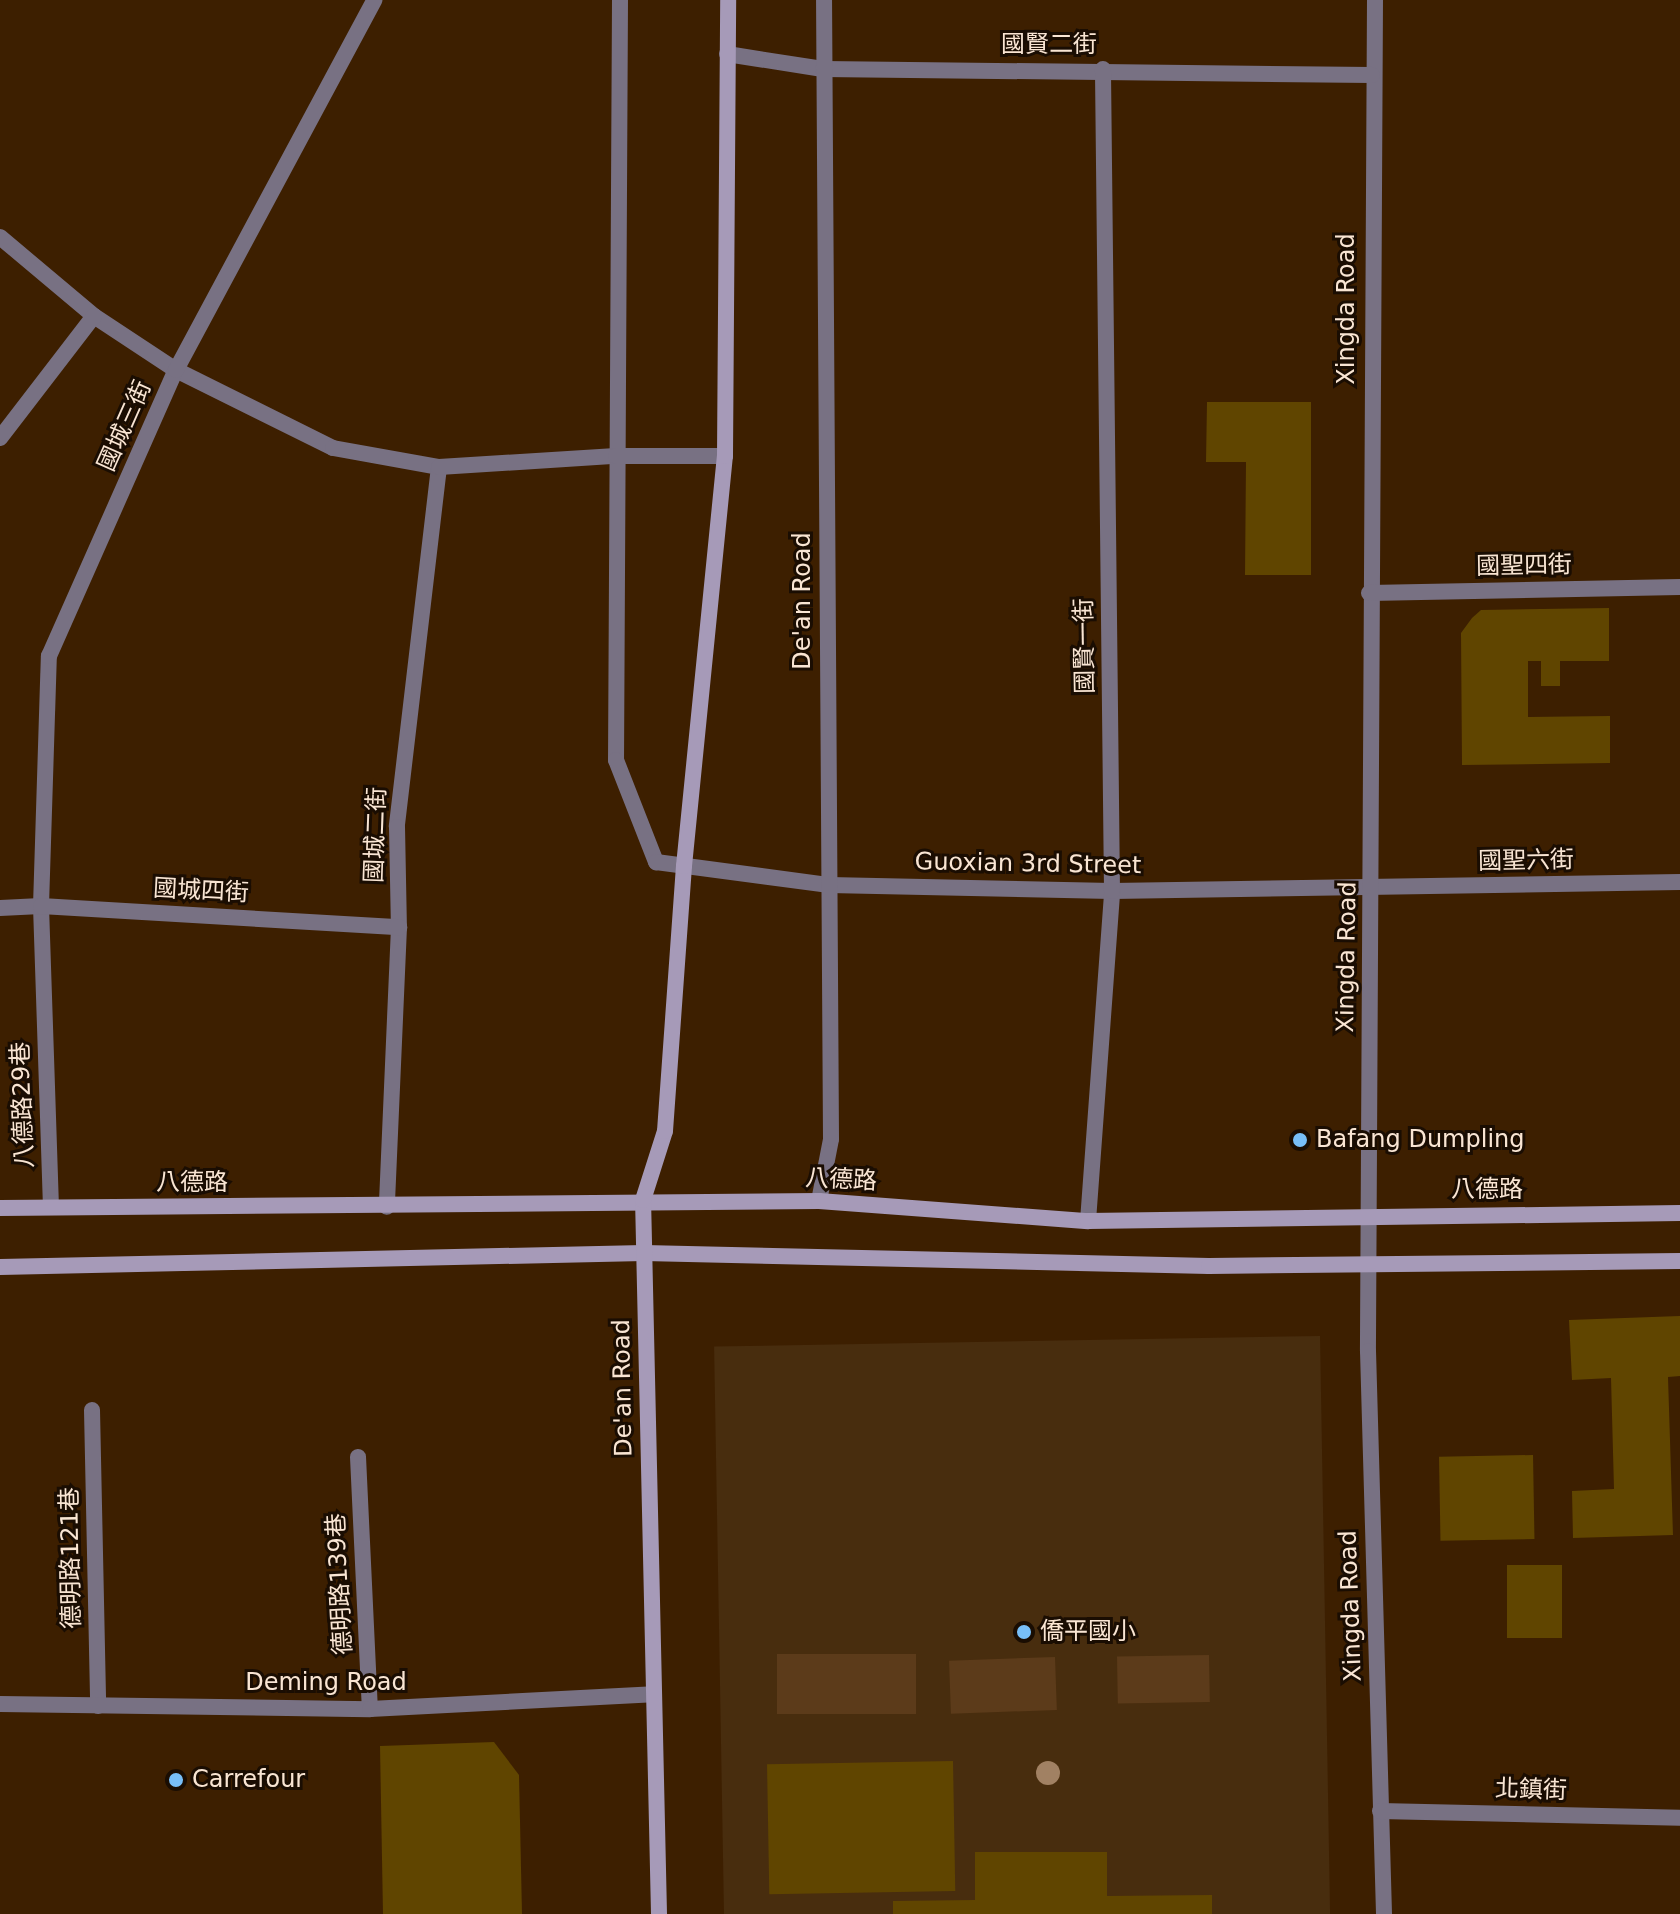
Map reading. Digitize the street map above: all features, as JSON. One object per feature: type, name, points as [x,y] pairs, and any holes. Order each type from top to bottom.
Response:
[{"type":"street","name":"國城三街","points":[[41,906],[49,656],[176,370],[374,0]]},
{"type":"street","points":[[620,0],[616,760],[656,862],[684,866]]},
{"type":"street","name":"De'an Road","points":[[659,1914],[643,1200],[665,1131],[684,866],[725,456],[728,0]]},
{"type":"street","name":"De'an Road","points":[[819,1201],[831,1139],[824,0]]},
{"type":"street","name":"Xingda Road","points":[[1375,0],[1369,593],[1372,887],[1368,1215],[1384,1914]]},
{"type":"street","name":"國賢二街","points":[[727,54],[823,69],[1103,69],[1372,75]]},
{"type":"street","name":"國賢一街","points":[[1088,1221],[1112,891],[1103,69]]},
{"type":"street","points":[[0,237],[94,316],[176,370],[333,448],[439,467],[616,456],[725,456]]},
{"type":"street","points":[[0,438],[94,316]]},
{"type":"street","name":"國城二街","points":[[387,1207],[399,927],[397,827],[439,467]]},
{"type":"street","name":"國聖四街","points":[[1369,593],[1680,587]]},
{"type":"street","name":"Guoxian 3rd Street","points":[[684,866],[829,885],[1112,891],[1372,887]]},
{"type":"street","name":"國聖六街","points":[[1372,887],[1680,882]]},
{"type":"street","name":"國城四街","points":[[0,908],[41,906],[399,927]]},
{"type":"street","name":"八德路29巷","points":[[41,906],[51,1207]]},
{"type":"street","name":"八德路","points":[[0,1208],[387,1207],[643,1200],[819,1201],[1088,1221],[1680,1213]]},
{"type":"street","points":[[0,1267],[644,1253],[1193,1266],[1680,1261]]},
{"type":"street","name":"德明路121巷","points":[[92,1410],[98,1706]]},
{"type":"street","name":"德明路139巷","points":[[358,1457],[370,1709]]},
{"type":"street","name":"Deming Road","points":[[0,1704],[370,1709],[653,1694]]},
{"type":"street","name":"北鎮街","points":[[1380,1811],[1680,1818]]},
{"type":"shaded area","name":"僑平國小","points":[[1320,1336],[1330,1914],[724,1914],[714,1347]]},
{"type":"shaded area","points":[[777,1654],[916,1654],[916,1714],[777,1714]]},
{"type":"shaded area","points":[[1209,1655],[1210,1702],[1118,1704],[1117,1657]]},
{"type":"shaded area","points":[[1055,1657],[1057,1710],[951,1714],[949,1661]]},
{"type":"building","points":[[1207,402],[1311,402],[1311,575],[1245,575],[1246,462],[1206,462]]},
{"type":"building","points":[[1609,608],[1609,661],[1560,661],[1560,686],[1541,686],[1541,661],[1528,661],[1528,717],[1610,716],[1610,763],[1462,765],[1461,633],[1472,618],[1481,610]]},
{"type":"building","points":[[1680,1316],[1680,1376],[1668,1377],[1673,1535],[1573,1538],[1572,1491],[1614,1489],[1611,1378],[1572,1380],[1569,1320]]},
{"type":"building","points":[[1533,1455],[1534,1539],[1440,1541],[1439,1457]]},
{"type":"building","points":[[1507,1565],[1562,1565],[1562,1638],[1507,1638]]},
{"type":"building","points":[[494,1742],[519,1775],[522,1914],[383,1914],[380,1746]]},
{"type":"building","points":[[953,1761],[955,1891],[769,1894],[767,1764]]},
{"type":"building","points":[[975,1852],[1107,1852],[1107,1896],[1212,1895],[1212,1914],[893,1914],[893,1901],[975,1900]]},
{"type":"place","name":"Bafang Dumpling","points":[[1300,1140]]},
{"type":"place","name":"僑平國小","points":[[1024,1632]]},
{"type":"place","name":"Carrefour","points":[[176,1780]]}]
